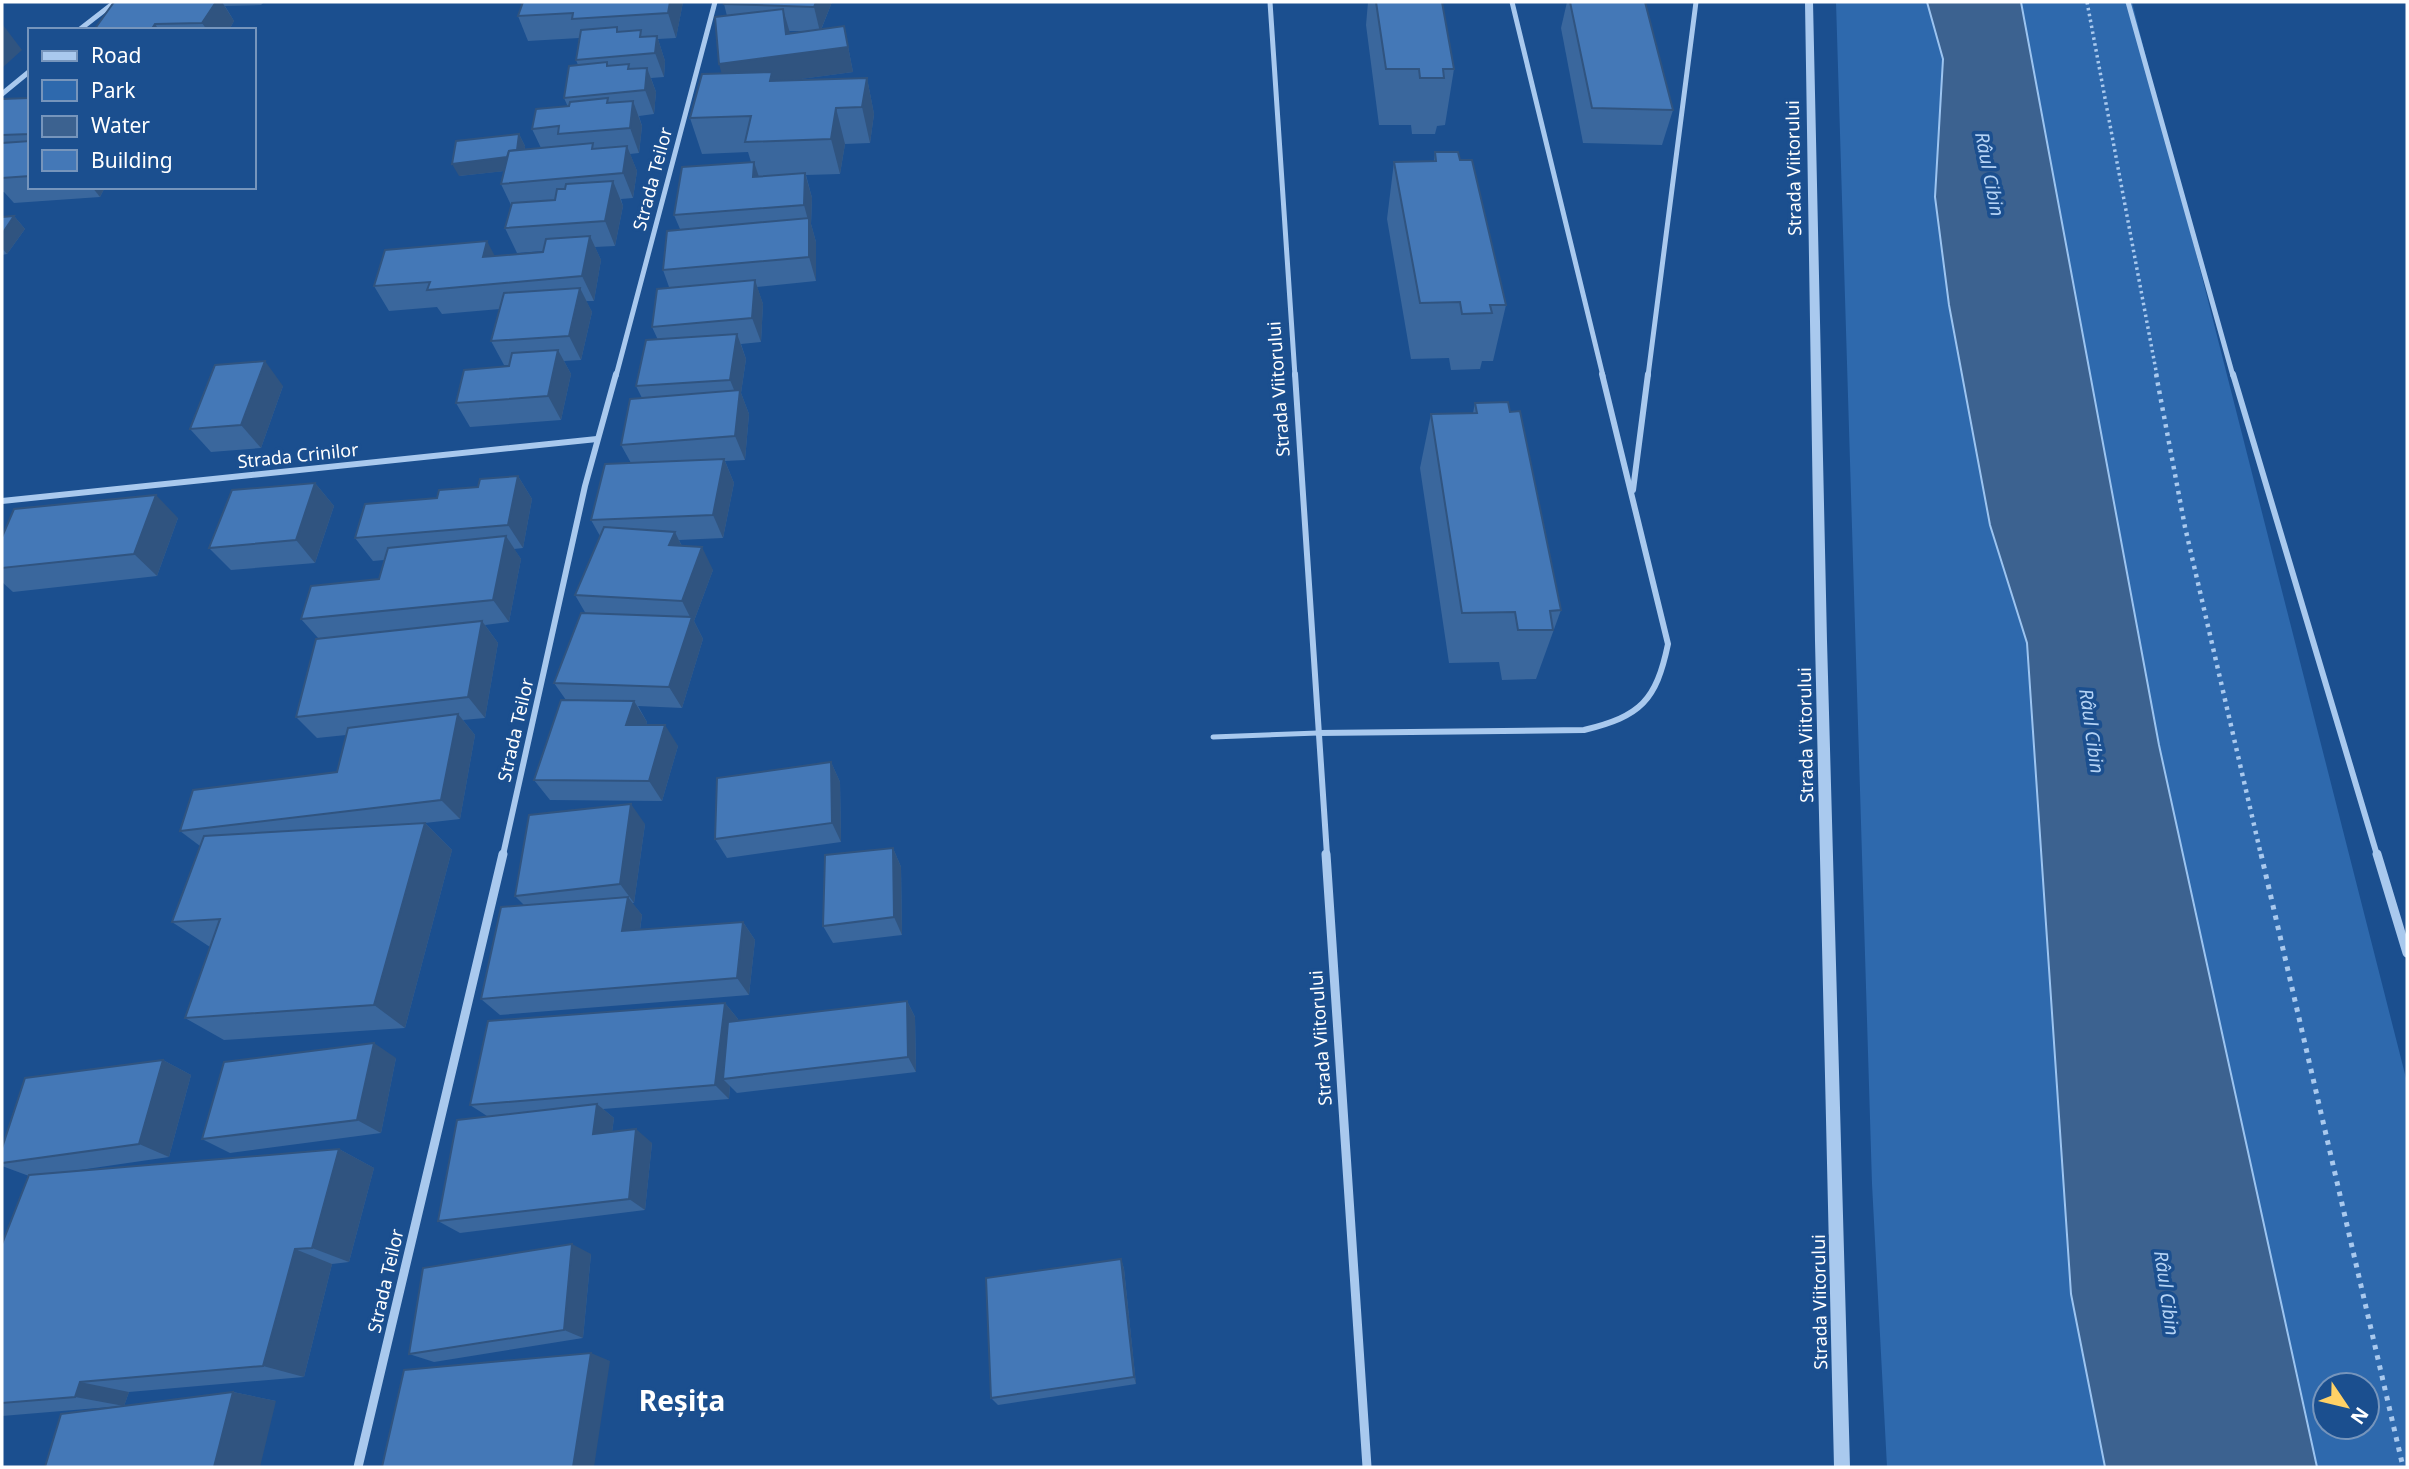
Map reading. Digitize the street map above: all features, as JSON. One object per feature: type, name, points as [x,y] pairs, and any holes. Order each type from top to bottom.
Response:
[{"type":"street","points":[[82,28],[115,2]]},
{"type":"street","name":"Strada Teilor","points":[[358,1467],[532,731],[597,439],[662,212],[715,2]]},
{"type":"street","name":"Strada Viitorului","points":[[1270,2],[1367,1467]]},
{"type":"street","points":[[1318,733],[1584,730],[1617,723],[1635,713],[1654,693],[1663,671],[1668,644],[1511,2]]},
{"type":"street","points":[[1632,494],[1696,2]]},
{"type":"street","name":"Strada Viitorului","points":[[1809,2],[1821,641],[1842,1467]]},
{"type":"street","points":[[2128,2],[2245,418],[2407,953]]},
{"type":"street","points":[[2,94],[28,73]]},
{"type":"street","name":"Strada Crinilor","points":[[2,501],[597,439]]},
{"type":"lane","points":[[1213,737],[1318,733]]},
{"type":"path","points":[[2087,2],[2185,527],[2403,1467]]},
{"type":"green space","points":[[1836,2],[2132,2],[2407,1082],[2407,1467],[1887,1467],[1872,1184]]},
{"type":"water","name":"Râul Cibin","points":[[1927,2],[2021,2],[2159,745],[2317,1467],[2105,1467],[2071,1294],[2027,643],[1990,525],[1949,305],[1935,197],[1943,59]]},
{"type":"building","points":[[114,2],[216,2],[202,23],[155,24],[152,28],[95,28]]},
{"type":"building","points":[[523,2],[670,2],[668,13],[572,19],[573,13],[518,16]]},
{"type":"building","points":[[816,2],[814,7],[724,4]]},
{"type":"building","points":[[1376,2],[1442,2],[1454,69],[1443,69],[1444,78],[1420,78],[1419,69],[1386,69]]},
{"type":"building","points":[[1570,2],[1645,2],[1673,110],[1592,108]]},
{"type":"building","points":[[783,9],[786,34],[844,26],[848,47],[719,64],[715,17]]},
{"type":"building","points":[[617,27],[617,32],[641,30],[640,37],[657,36],[655,53],[576,60],[581,30]]},
{"type":"building","points":[[607,62],[607,66],[629,64],[628,69],[647,68],[645,90],[564,98],[569,66]]},
{"type":"building","points":[[772,72],[770,81],[867,78],[862,107],[836,108],[831,139],[745,142],[751,116],[690,118],[702,74]]},
{"type":"building","points":[[28,98],[28,134],[2,135],[2,99]]},
{"type":"building","points":[[608,98],[607,103],[633,101],[630,128],[558,134],[559,126],[532,129],[536,109]]},
{"type":"building","points":[[519,134],[517,150],[509,151],[507,157],[452,164],[456,141]]},
{"type":"building","points":[[28,141],[28,176],[2,178],[2,143]]},
{"type":"building","points":[[593,143],[592,149],[627,146],[623,173],[501,184],[509,151]]},
{"type":"building","points":[[1435,152],[1458,152],[1460,160],[1472,160],[1506,305],[1490,305],[1492,313],[1462,314],[1460,302],[1420,303],[1394,162],[1436,161]]},
{"type":"building","points":[[754,162],[753,177],[805,173],[804,205],[674,215],[682,167]]},
{"type":"building","points":[[613,181],[605,221],[505,228],[512,203],[555,200],[557,189],[565,189],[566,184]]},
{"type":"building","points":[[14,216],[2,234],[2,217]]},
{"type":"building","points":[[809,218],[809,257],[663,270],[667,231]]},
{"type":"building","points":[[590,236],[582,276],[427,290],[430,282],[374,286],[385,250],[487,241],[483,257],[543,252],[546,239]]},
{"type":"building","points":[[755,280],[752,318],[652,327],[657,289]]},
{"type":"building","points":[[580,288],[569,336],[491,341],[504,293]]},
{"type":"building","points":[[737,334],[730,380],[636,386],[646,340]]},
{"type":"building","points":[[558,350],[548,396],[456,403],[464,370],[509,366],[512,353]]},
{"type":"building","points":[[265,361],[241,425],[190,429],[215,365]]},
{"type":"building","points":[[740,390],[735,436],[621,445],[630,399]]},
{"type":"building","points":[[1508,402],[1510,412],[1520,411],[1561,610],[1550,611],[1553,630],[1518,630],[1515,612],[1462,613],[1431,414],[1477,413],[1475,403]]},
{"type":"building","points":[[724,459],[713,515],[591,520],[605,464]]},
{"type":"building","points":[[518,476],[508,525],[355,538],[365,504],[437,498],[439,490],[478,487],[480,479]]},
{"type":"building","points":[[315,483],[296,540],[209,548],[232,490]]},
{"type":"building","points":[[156,495],[134,554],[2,568],[2,537],[14,509]]},
{"type":"building","points":[[604,527],[675,532],[669,545],[702,547],[682,601],[575,595]]},
{"type":"building","points":[[506,536],[493,600],[301,619],[311,586],[379,579],[388,548]]},
{"type":"building","points":[[581,613],[692,617],[669,687],[554,683]]},
{"type":"building","points":[[482,621],[468,697],[296,717],[316,639]]},
{"type":"building","points":[[561,700],[634,701],[626,725],[665,725],[649,781],[534,780]]},
{"type":"building","points":[[458,714],[441,800],[180,831],[193,790],[337,772],[348,728]]},
{"type":"building","points":[[831,762],[832,823],[715,839],[717,778]]},
{"type":"building","points":[[631,804],[620,884],[515,896],[529,815]]},
{"type":"building","points":[[425,823],[374,1005],[185,1018],[220,919],[172,922],[204,836]]},
{"type":"building","points":[[893,848],[894,917],[823,926],[825,855]]},
{"type":"building","points":[[628,897],[622,931],[743,922],[737,978],[481,999],[501,907]]},
{"type":"building","points":[[907,1001],[908,1057],[723,1079],[728,1022]]},
{"type":"building","points":[[725,1003],[715,1085],[470,1105],[488,1021]]},
{"type":"building","points":[[374,1043],[357,1120],[202,1139],[224,1062]]},
{"type":"building","points":[[163,1060],[139,1144],[2,1163],[2,1148],[25,1078]]},
{"type":"building","points":[[597,1104],[593,1134],[636,1129],[629,1199],[438,1221],[457,1120]]},
{"type":"building","points":[[339,1149],[312,1248],[295,1249],[263,1366],[80,1382],[75,1397],[2,1403],[2,1244],[29,1175]]},
{"type":"building","points":[[572,1244],[564,1330],[409,1354],[423,1268]]},
{"type":"building","points":[[1121,1259],[1134,1377],[991,1398],[986,1278]]},
{"type":"building","points":[[591,1353],[573,1467],[382,1467],[404,1370]]},
{"type":"building","points":[[233,1392],[214,1467],[45,1467],[61,1414]]},
{"type":"district","name":"Reșița","points":[[682,1401]]}]
